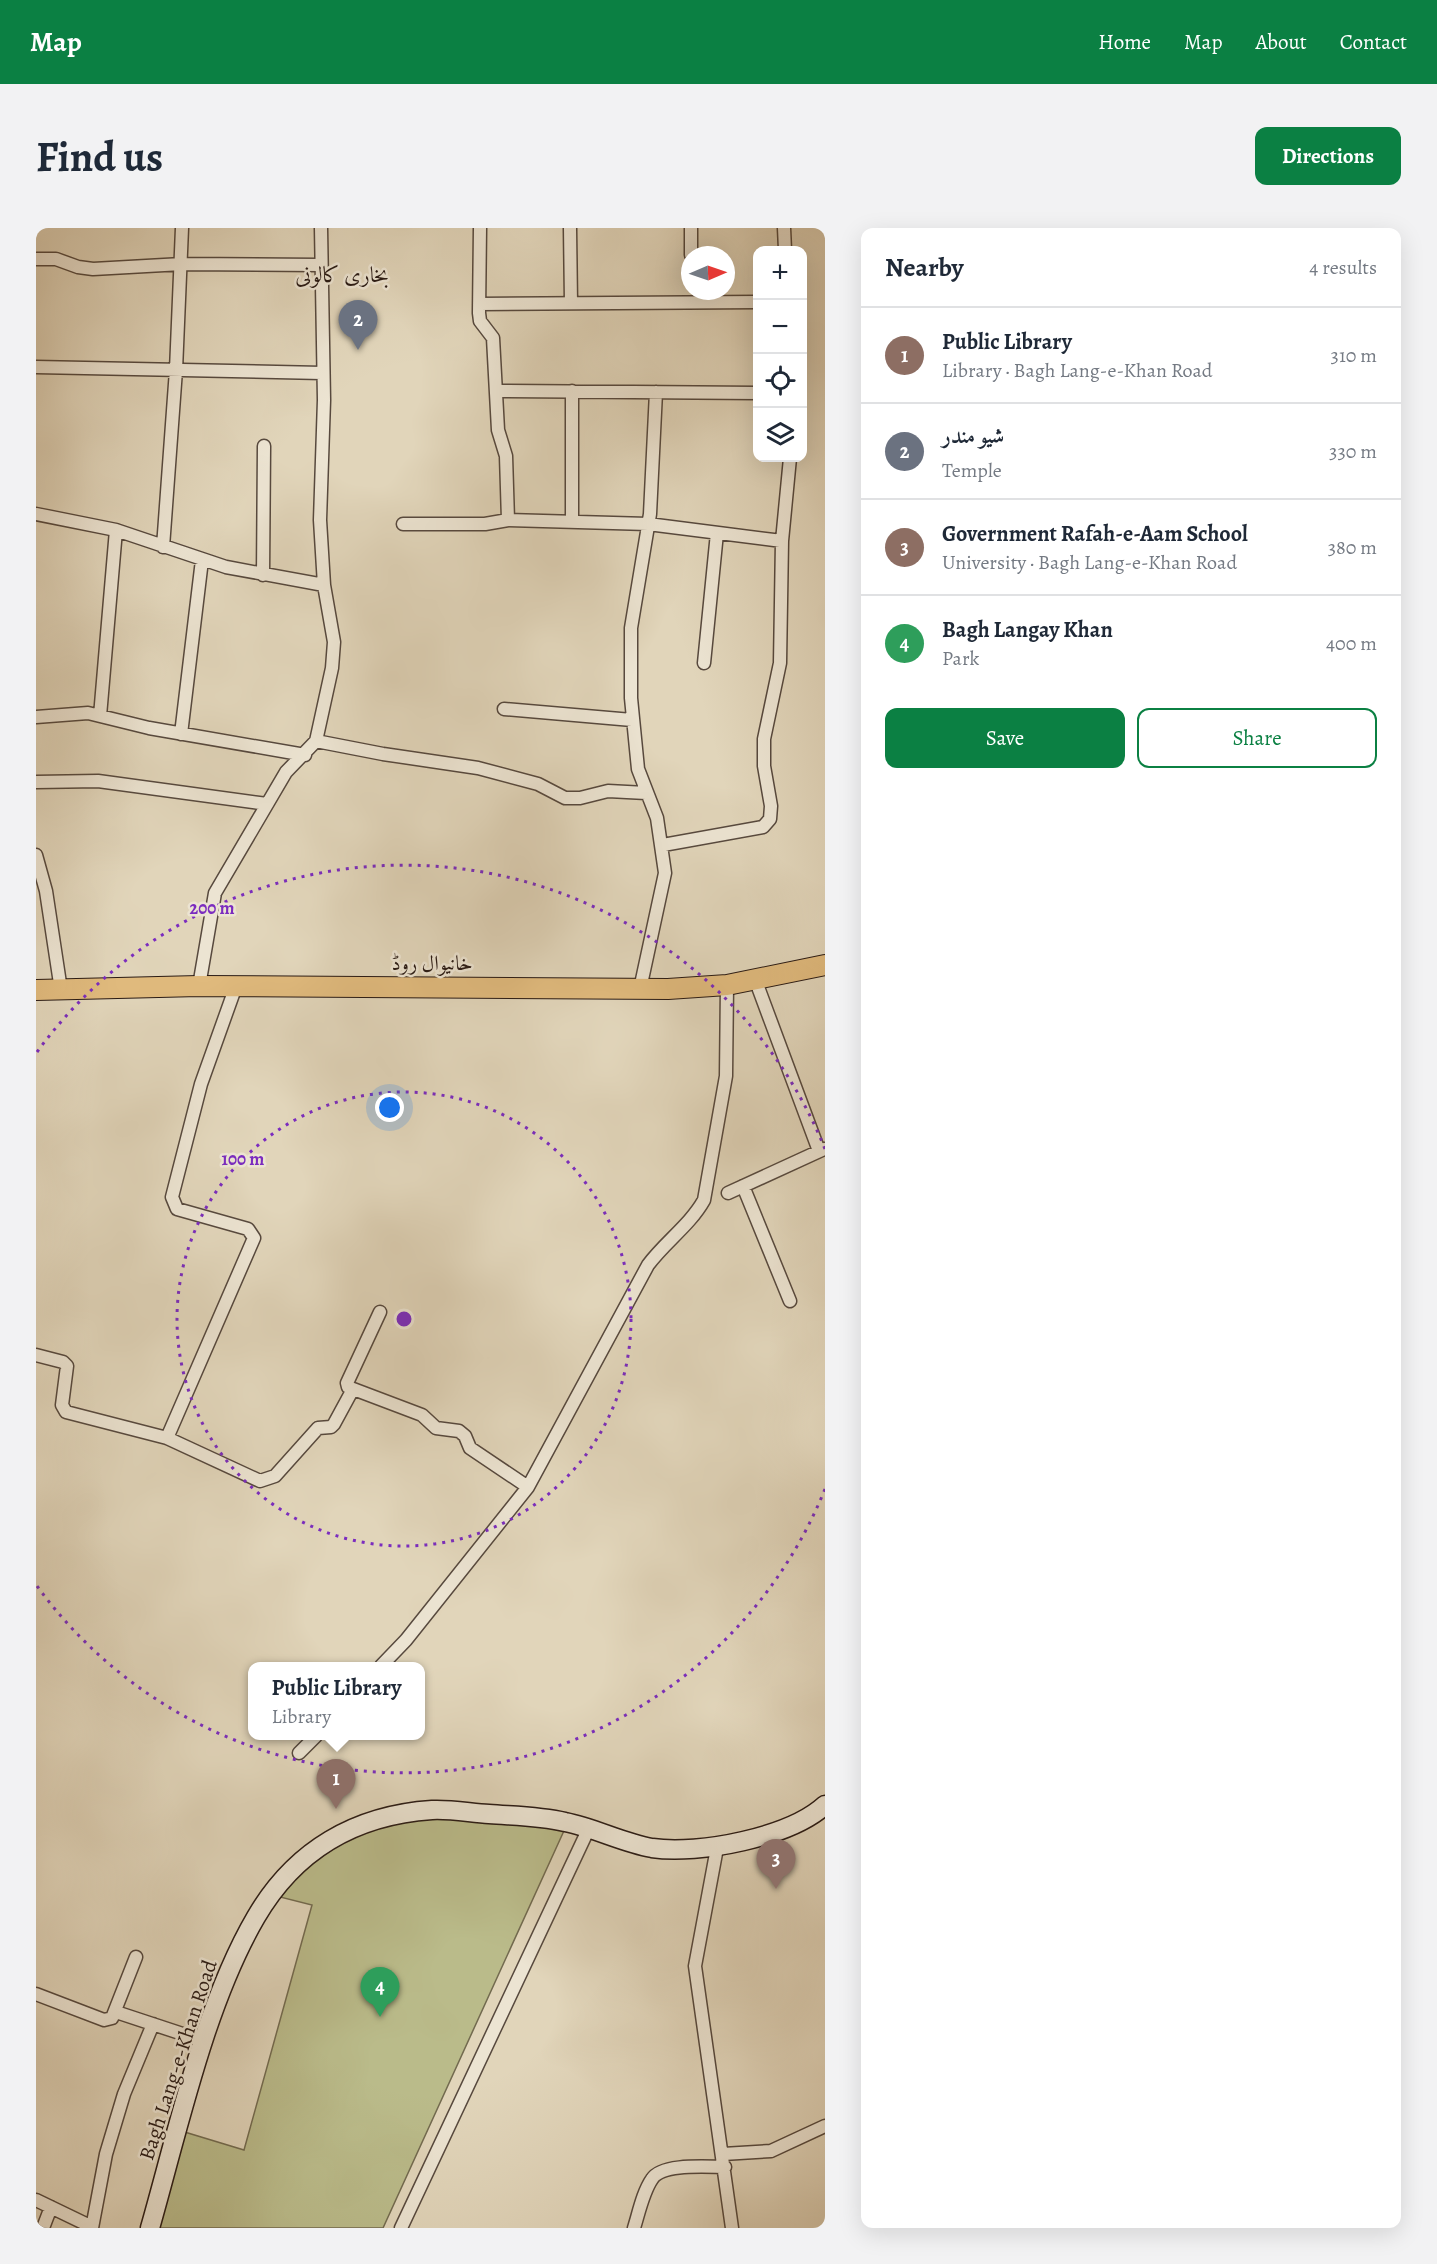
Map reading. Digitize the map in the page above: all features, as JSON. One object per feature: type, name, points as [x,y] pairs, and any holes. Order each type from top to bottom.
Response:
[{"type":"main road","name":"خانیوال روڈ","points":[[36,990],[199,986],[640,989],[727,985],[825,965]]},
{"type":"street","points":[[163,547],[176,370],[182,228]]},
{"type":"street","points":[[199,986],[214,893],[286,772],[305,755],[316,741],[334,655],[324,585],[320,520],[321,228]]},
{"type":"street","points":[[480,228],[480,321],[493,338],[498,430],[506,456],[508,520]]},
{"type":"street","points":[[570,228],[571,303]]},
{"type":"street","points":[[691,228],[691,246]]},
{"type":"street","points":[[784,228],[786,246]]},
{"type":"street","points":[[36,259],[56,259],[78,267],[93,268],[182,264],[320,265]]},
{"type":"street","points":[[479,304],[571,303],[681,297]]},
{"type":"street","points":[[735,300],[753,302]]},
{"type":"street","points":[[36,367],[322,373]]},
{"type":"street","points":[[496,391],[753,393]]},
{"type":"street","points":[[572,391],[572,521]]},
{"type":"street","points":[[640,989],[665,873],[663,845],[657,818],[638,769],[632,720],[631,627],[648,524],[656,392]]},
{"type":"street","points":[[263,575],[264,446]]},
{"type":"street","points":[[663,845],[763,827],[770,819],[771,806],[764,766],[764,739],[780,663],[782,541],[790,462]]},
{"type":"street","points":[[36,514],[116,530],[202,560],[263,575],[324,585]]},
{"type":"street","points":[[403,524],[485,524],[508,520],[648,524],[782,541]]},
{"type":"street","points":[[100,716],[116,530]]},
{"type":"street","points":[[704,663],[717,533]]},
{"type":"street","points":[[181,734],[202,560]]},
{"type":"street","points":[[504,709],[632,720]]},
{"type":"street","points":[[36,717],[75,713],[100,716],[181,734],[305,755]]},
{"type":"street","points":[[316,741],[382,754],[478,768],[538,784],[566,798],[580,798],[608,791],[646,793]]},
{"type":"street","points":[[36,783],[98,781],[267,804]]},
{"type":"street","points":[[36,855],[46,891],[61,990]]},
{"type":"street","points":[[728,1193],[822,1150],[755,979]]},
{"type":"street","points":[[385,1662],[406,1640],[528,1487],[648,1265],[658,1251],[697,1212],[704,1200],[726,1076],[727,985]]},
{"type":"street","points":[[167,1438],[254,1238],[248,1229],[177,1209],[172,1197],[201,1084],[236,986]]},
{"type":"street","points":[[742,1186],[790,1301]]},
{"type":"street","points":[[380,1312],[346,1383],[353,1389],[422,1415],[436,1428],[459,1431],[465,1436],[470,1448],[528,1487]]},
{"type":"street","points":[[36,1355],[63,1362],[67,1366],[62,1405],[66,1412],[167,1438],[251,1478],[268,1480],[318,1428],[331,1427],[334,1424],[353,1389]]},
{"type":"street","points":[[299,1753],[312,1740]]},
{"type":"street","points":[[732,2228],[695,1966],[717,1848],[782,1827],[825,1805]]},
{"type":"street","name":"Bagh Lang-e-Khan Road","points":[[150,2228],[204,2041],[234,1959],[257,1915],[295,1866],[334,1837],[377,1818],[434,1810],[546,1818],[589,1828],[652,1848],[717,1848]]},
{"type":"street","points":[[401,2228],[589,1828]]},
{"type":"street","points":[[36,1994],[104,2020],[112,2018],[136,1957]]},
{"type":"street","points":[[116,2012],[204,2041]]},
{"type":"street","points":[[36,2200],[92,2228],[106,2154],[124,2094],[153,2024]]},
{"type":"street","points":[[634,2228],[649,2184],[660,2172],[771,2151],[825,2126]]},
{"type":"street","points":[[44,2228],[51,2207]]},
{"type":"green space","points":[[434,1810],[568,1822],[383,2228],[150,2228],[178,2130],[244,2150],[312,1905],[272,1895],[354,1826]]},
{"type":"place","name":"شیو مندر","points":[[358,350]]},
{"type":"place","name":"Public Library","points":[[336,1809]]},
{"type":"place","name":"Government Rafah-e-Aam School","points":[[776,1889]]},
{"type":"place","name":"Bagh Langay Khan","points":[[380,2017]]},
{"type":"district","name":"بخاری کالونی","points":[[342,274]]}]
